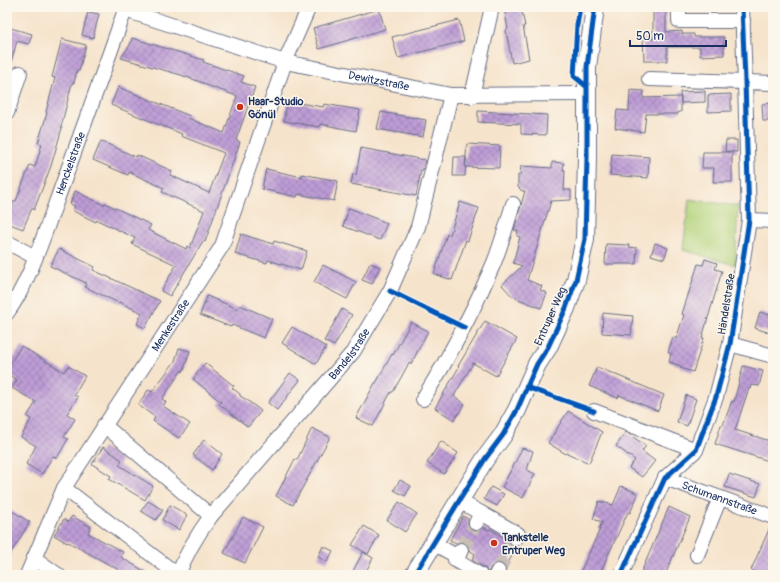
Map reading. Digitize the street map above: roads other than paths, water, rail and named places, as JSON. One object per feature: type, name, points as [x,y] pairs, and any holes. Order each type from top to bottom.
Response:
[{"type":"main road","name":"Entruper Weg","points":[[414,575],[485,459],[503,435],[517,410],[537,364],[548,346],[566,308],[576,280],[585,239],[587,67],[595,7]]},
{"type":"street","points":[[285,62],[309,7]]},
{"type":"street","points":[[472,96],[492,7]]},
{"type":"street","name":"Dewitzstraße","points":[[126,9],[285,62],[451,95],[586,94]]},
{"type":"street","name":"Henckelstraße","points":[[7,313],[19,293],[35,257],[85,125],[126,9]]},
{"type":"street","points":[[679,10],[679,21],[742,14]]},
{"type":"street","name":"Händelstraße","points":[[621,575],[665,478],[696,450],[716,396],[730,344],[748,220],[742,14]]},
{"type":"street","name":"Menkestraße","points":[[27,575],[64,488],[222,246],[285,62]]},
{"type":"street","points":[[7,113],[20,73]]},
{"type":"street","points":[[649,79],[773,83]]},
{"type":"street","name":"Bandelstraße","points":[[178,575],[185,556],[197,534],[353,352],[390,291],[418,227],[451,95]]},
{"type":"street","points":[[423,399],[464,328],[494,264],[514,204]]},
{"type":"street","points":[[748,220],[773,220]]},
{"type":"street","points":[[7,242],[35,257]]},
{"type":"street","points":[[730,344],[773,356]]},
{"type":"street","points":[[594,411],[696,450]]},
{"type":"street","points":[[104,425],[211,516]]},
{"type":"street","name":"Schumannstraße","points":[[665,478],[773,517]]},
{"type":"street","points":[[64,488],[178,575]]},
{"type":"street","points":[[697,555],[720,498]]},
{"type":"street","points":[[459,501],[479,518],[518,534],[516,538]]},
{"type":"street","points":[[433,543],[460,553],[455,560],[480,575]]},
{"type":"street","points":[[34,558],[58,575]]},
{"type":"tunnel","points":[[461,550],[476,523]]},
{"type":"tunnel","points":[[498,571],[516,538]]},
{"type":"place","name":"Haar-Studio Gönül","points":[[240,107]]},
{"type":"place","name":"Tankstelle Entruper Weg","points":[[494,543]]}]
